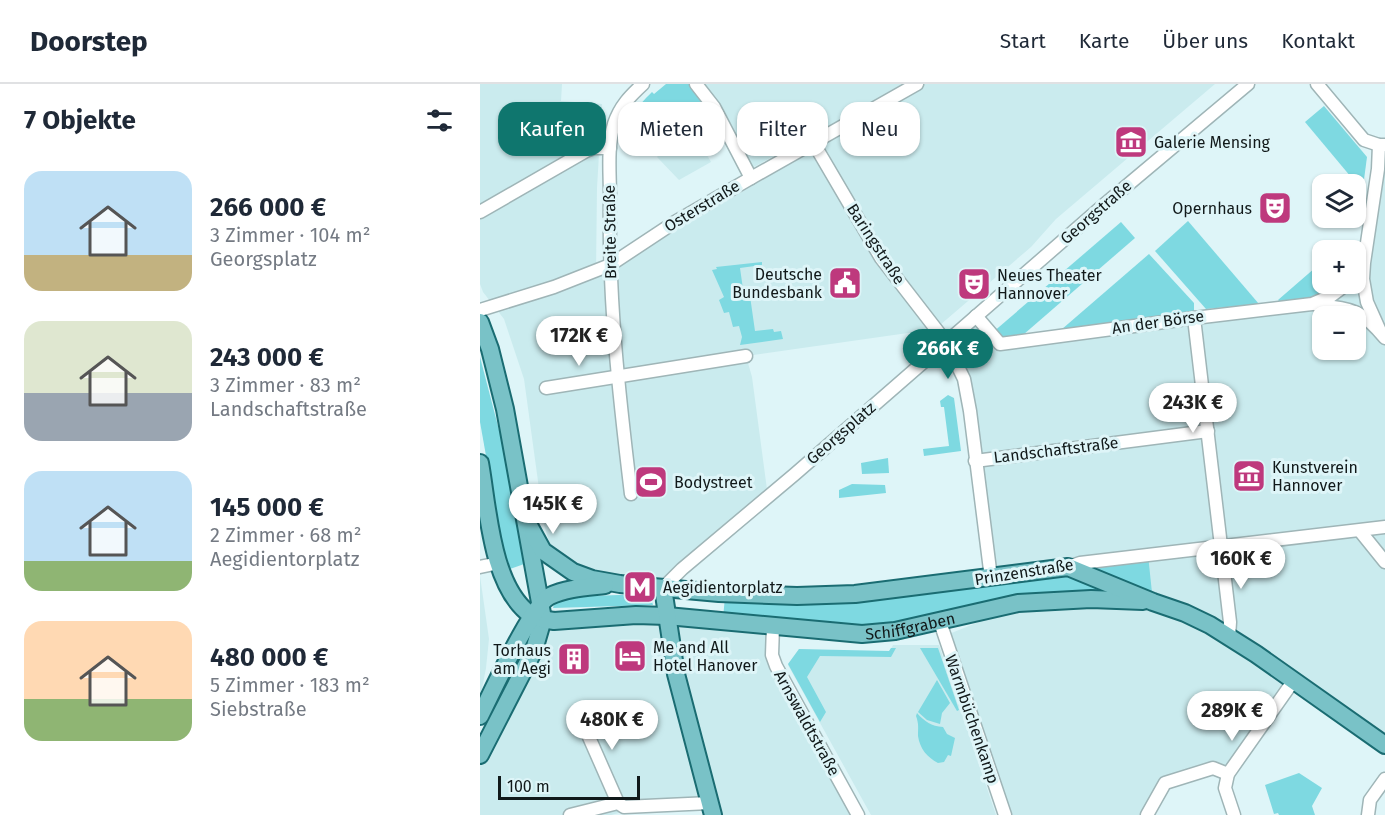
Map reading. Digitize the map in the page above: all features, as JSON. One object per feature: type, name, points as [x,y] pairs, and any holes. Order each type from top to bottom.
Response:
[{"type":"main road","points":[[480,322],[501,390],[526,520],[538,612],[534,650],[480,755]]},
{"type":"main road","points":[[480,463],[494,544],[499,563],[513,596],[554,621],[636,615],[667,616]]},
{"type":"main road","points":[[526,520],[538,544],[555,561],[573,572],[620,584],[663,588],[676,674],[711,809]]},
{"type":"main road","name":"Prinzenstraße","points":[[663,588],[719,593],[808,596],[855,594],[1068,567]]},
{"type":"main road","name":"Schiffgraben","points":[[1068,567],[1185,613],[1294,680],[1385,745]]},
{"type":"main road","points":[[480,716],[549,596],[620,584]]},
{"type":"main road","name":"Schiffgraben","points":[[667,616],[862,634],[895,631],[1018,603],[1091,599],[1153,602]]},
{"type":"street","name":"Breite Straße","points":[[631,494],[617,377],[610,265],[610,148],[619,111],[626,100],[643,84]]},
{"type":"street","points":[[696,84],[714,107],[751,178]]},
{"type":"street","name":"Osterstraße","points":[[828,134],[917,84]]},
{"type":"street","name":"Georgstraße","points":[[946,342],[1248,84]]},
{"type":"street","points":[[1317,84],[1364,140],[1382,145],[1366,251]]},
{"type":"street","points":[[480,212],[586,151],[594,148],[610,148]]},
{"type":"street","name":"Osterstraße","points":[[480,310],[535,293],[610,265],[675,222],[789,156]]},
{"type":"street","name":"Baringstraße","points":[[821,156],[881,258],[946,342]]},
{"type":"street","name":"An der Börse","points":[[976,316],[1000,344],[1312,304],[1334,294]]},
{"type":"street","points":[[1365,294],[1382,335]]},
{"type":"street","points":[[1312,304],[1340,306],[1357,312],[1382,335]]},
{"type":"street","points":[[1194,318],[1230,622],[1229,638]]},
{"type":"street","points":[[946,342],[964,379],[991,578]]},
{"type":"street","name":"Georgsplatz","points":[[663,588],[682,569],[946,342]]},
{"type":"street","points":[[546,388],[746,356]]},
{"type":"street","name":"Landschaftstraße","points":[[975,460],[1208,431]]},
{"type":"street","name":"Prinzenstraße","points":[[1068,567],[1080,563],[1220,545],[1385,527]]},
{"type":"street","points":[[1360,531],[1385,562]]},
{"type":"street","points":[[480,567],[499,563]]},
{"type":"street","name":"Warmbüchenkamp","points":[[940,622],[1005,815]]},
{"type":"street","name":"Arnswaldtstraße","points":[[773,626],[772,655],[776,666],[858,815]]},
{"type":"street","points":[[1234,815],[1225,788],[1228,774],[1294,680]]},
{"type":"street","points":[[577,718],[585,729],[618,802],[624,807],[711,809]]},
{"type":"street","points":[[1147,815],[1165,783],[1213,768],[1228,774]]},
{"type":"street","points":[[1368,815],[1370,800],[1385,779]]},
{"type":"street","points":[[570,815],[618,802]]},
{"type":"shaded area","points":[[480,84],[562,84],[561,101],[575,102],[498,102],[498,156],[599,156],[596,273],[612,268],[803,156],[813,156],[879,261],[936,329],[746,356],[752,377],[768,497],[663,588],[620,584],[555,561],[544,525],[524,379],[504,319],[483,292],[480,284]]},
{"type":"shaded area","points":[[666,84],[693,84],[706,102],[642,102],[652,92],[654,94]]},
{"type":"shaded area","points":[[698,84],[1215,84],[1056,219],[1031,247],[940,325],[890,265],[828,153],[828,102],[737,102],[737,148],[725,128],[725,102],[709,102]]},
{"type":"shaded area","points":[[1324,106],[1367,157],[1365,174],[1348,174],[1305,122]]},
{"type":"shaded area","points":[[1385,152],[1385,745],[1185,613],[991,578],[964,379],[946,342],[976,316],[1000,344],[1312,304],[1330,294],[1366,294],[1366,249],[1374,191]]},
{"type":"shaded area","points":[[708,156],[711,162],[679,180],[657,157]]},
{"type":"shaded area","points":[[742,156],[774,156],[750,169]]},
{"type":"shaded area","points":[[1188,221],[1259,304],[1206,309],[1155,251]]},
{"type":"shaded area","points":[[1121,222],[1135,238],[1016,341],[1001,343],[992,333]]},
{"type":"shaded area","points":[[1149,254],[1194,303],[1194,317],[1054,336]]},
{"type":"shaded area","points":[[762,262],[762,265],[740,268],[743,289],[749,289],[755,331],[773,329],[774,332],[781,331],[783,339],[740,345],[742,337],[739,326],[733,327],[729,312],[724,313],[719,300],[724,297],[712,270],[717,269],[716,267]]},
{"type":"shaded area","points":[[1312,271],[1312,294],[1318,294],[1307,299],[1280,302],[1278,300]]},
{"type":"shaded area","points":[[480,357],[505,453],[527,563],[510,569],[501,540],[480,422]]},
{"type":"shaded area","points":[[948,395],[954,398],[961,451],[924,456],[923,449],[949,446],[944,407],[941,407],[940,401]]},
{"type":"shaded area","points":[[888,458],[889,473],[862,474],[861,463]]},
{"type":"shaded area","points":[[852,484],[885,485],[886,493],[839,498],[839,490]]},
{"type":"shaded area","points":[[1148,555],[1153,602],[1080,563]]},
{"type":"shaded area","points":[[1066,570],[1134,597],[1094,595],[895,628],[723,618],[725,597]]},
{"type":"shaded area","points":[[480,576],[489,639],[480,699]]},
{"type":"shaded area","points":[[646,594],[651,598],[653,605],[553,608],[555,601],[563,597]]},
{"type":"shaded area","points":[[1152,603],[1185,614],[1291,684],[1228,774],[1213,768],[1165,782],[1147,815],[1005,815],[944,636],[1016,607]]},
{"type":"shaded area","points":[[544,620],[773,626],[772,655],[858,815],[712,815],[709,803],[627,811],[611,815],[480,815],[480,756]]},
{"type":"shaded area","points":[[893,645],[939,645],[996,815],[871,815],[788,665],[799,649],[888,655]]},
{"type":"shaded area","points":[[891,648],[896,648],[891,657],[820,656],[807,677],[826,712],[820,722],[788,664],[799,649],[889,651]]},
{"type":"shaded area","points":[[920,648],[938,648],[959,710],[957,711]]},
{"type":"shaded area","points":[[937,680],[950,703],[942,713],[940,724],[927,720],[918,712]]},
{"type":"shaded area","points":[[917,713],[928,723],[943,727],[947,734],[955,738],[951,756],[948,755],[944,762],[934,761],[922,749],[918,736]]},
{"type":"shaded area","points":[[1299,773],[1322,788],[1312,806],[1315,815],[1274,814],[1265,785]]},
{"type":"place","name":"Galerie Mensing","points":[[1131,142]]},
{"type":"place","name":"Opernhaus","points":[[1275,208]]},
{"type":"place","name":"Deutsche Bundesbank","points":[[845,283]]},
{"type":"place","name":"Neues Theater Hannover","points":[[974,284]]},
{"type":"place","name":"Kunstverein Hannover","points":[[1249,476]]},
{"type":"place","name":"Bodystreet","points":[[651,482]]},
{"type":"place","name":"Aegidientorplatz","points":[[640,587]]},
{"type":"place","name":"Me and All Hotel Hanover","points":[[630,656]]},
{"type":"place","name":"Torhaus am Aegi","points":[[574,659]]}]
